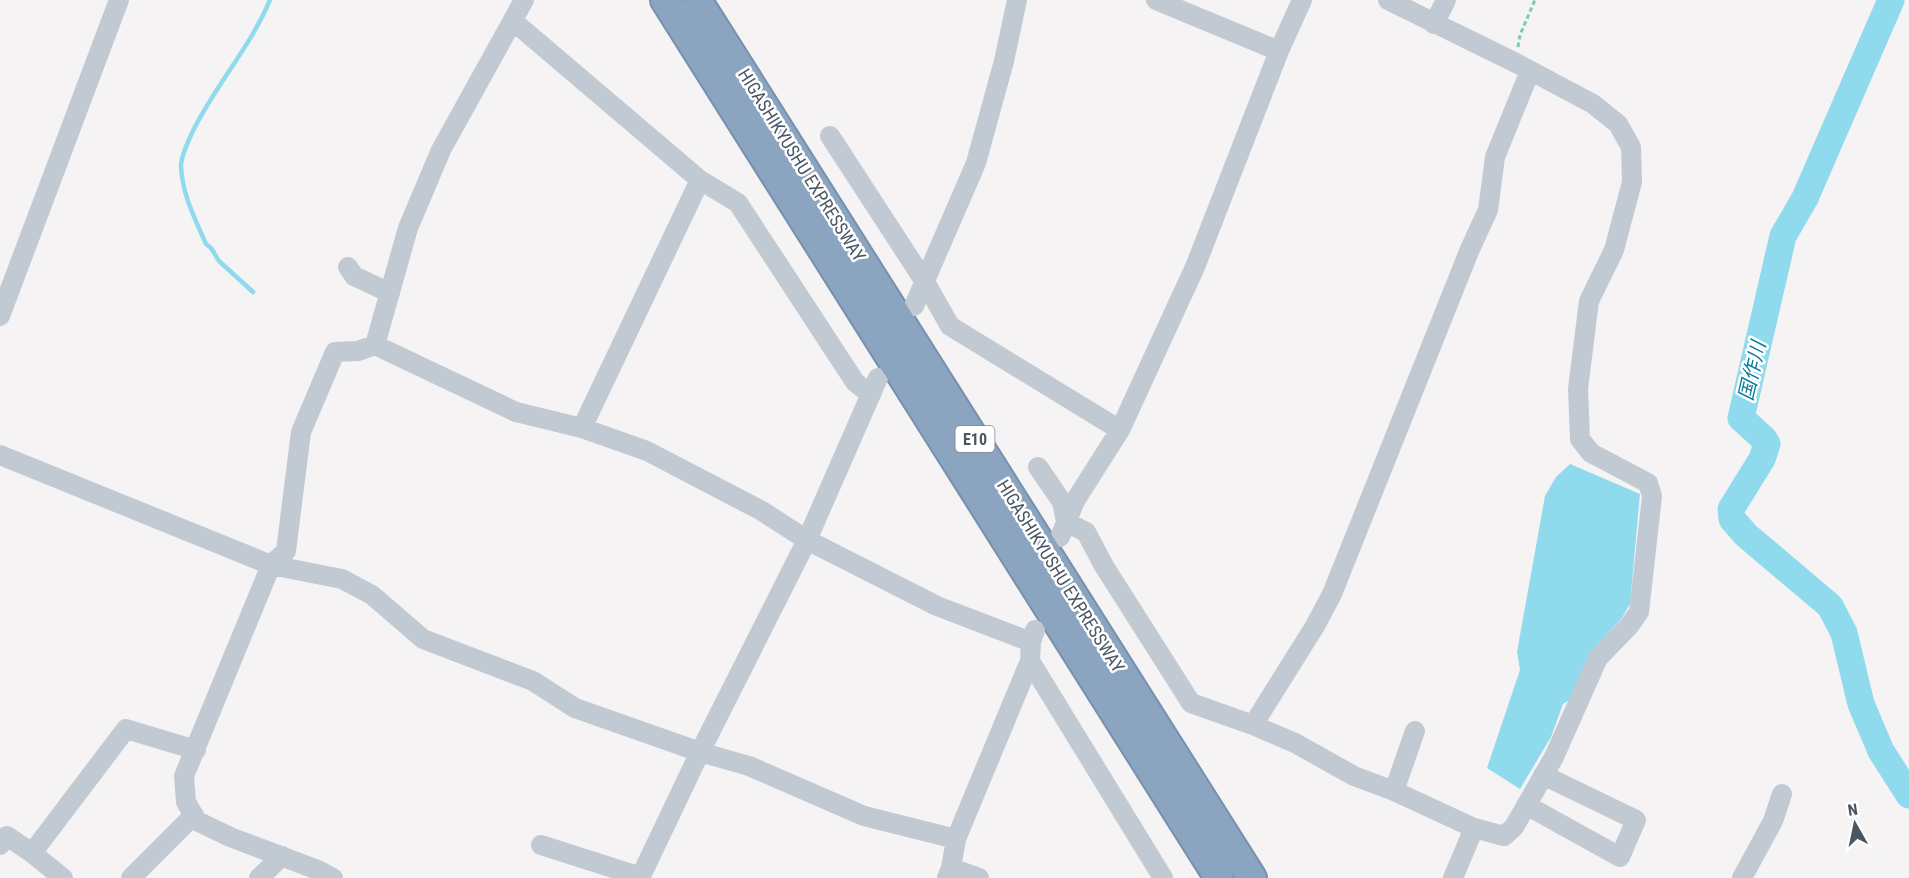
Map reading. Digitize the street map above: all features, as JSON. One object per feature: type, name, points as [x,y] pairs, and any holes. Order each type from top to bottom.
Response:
[{"type":"highway","name":"HIGASHIKYUSHU EXPRESSWAY","points":[[665,0],[1219,878]]},
{"type":"highway","name":"HIGASHIKYUSHU EXPRESSWAY","points":[[697,0],[1252,878]]},
{"type":"street","points":[[0,316],[119,0]]},
{"type":"street","points":[[375,345],[408,228],[441,150],[524,0]]},
{"type":"street","points":[[914,306],[976,163],[1004,61],[1017,0]]},
{"type":"street","points":[[1156,0],[1279,51]]},
{"type":"street","points":[[1063,530],[1075,501],[1120,430],[1195,267],[1279,51],[1302,0]]},
{"type":"street","points":[[1434,24],[1446,0]]},
{"type":"street","points":[[1063,530],[1086,532],[1104,566],[1191,703],[1295,743],[1354,776],[1394,791],[1474,828],[1504,836],[1514,827],[1554,757],[1598,658],[1629,627],[1640,612],[1652,496],[1648,483],[1591,453],[1580,439],[1578,388],[1589,301],[1614,249],[1632,182],[1631,147],[1618,124],[1593,104],[1434,24],[1396,2]]},
{"type":"street","points":[[513,21],[700,180],[738,203],[855,382],[875,386],[807,540],[700,752],[640,878],[541,844]]},
{"type":"street","points":[[1253,725],[1315,626],[1332,594],[1470,249],[1488,210],[1495,157],[1523,67]]},
{"type":"street","points":[[830,136],[925,282],[950,326],[1120,430]]},
{"type":"street","points":[[582,428],[700,180]]},
{"type":"street","points":[[348,267],[354,276],[390,293]]},
{"type":"street","points":[[333,878],[318,870],[230,837],[197,821],[186,802],[184,776],[271,564],[286,551],[301,432],[335,352],[358,351],[375,345],[516,412],[582,428],[647,451],[762,511],[807,540],[937,606],[1032,644],[1163,878]]},
{"type":"street","points":[[0,455],[271,564],[342,579],[372,596],[423,639],[533,681],[575,708],[700,752],[749,766],[864,816],[956,840]]},
{"type":"street","points":[[1038,467],[1062,502],[1063,530]]},
{"type":"street","points":[[979,878],[949,873],[956,840],[1032,644]]},
{"type":"street","points":[[32,853],[126,729],[196,750]]},
{"type":"street","points":[[1394,791],[1414,731]]},
{"type":"street","points":[[1526,805],[1620,857],[1636,820],[1544,775]]},
{"type":"street","points":[[1743,878],[1773,821],[1782,794]]},
{"type":"street","points":[[131,878],[194,815]]},
{"type":"street","points":[[1453,878],[1474,828]]},
{"type":"street","points":[[0,845],[7,836],[63,878]]},
{"type":"street","points":[[259,878],[282,856]]},
{"type":"path","points":[[1523,67],[1520,35],[1535,0]]},
{"type":"water","points":[[1570,464],[1640,494],[1630,604],[1622,618],[1589,654],[1571,699],[1563,704],[1551,737],[1520,789],[1487,768],[1520,670],[1517,652],[1545,496],[1556,477]]},
{"type":"waterway","points":[[253,292],[219,261],[206,244],[186,196],[181,166],[185,150],[200,118],[252,35],[270,0]]},
{"type":"waterway","name":"国作川","points":[[1891,0],[1805,198],[1783,236],[1741,418],[1767,444],[1762,459],[1731,509],[1732,519],[1746,535],[1830,606],[1844,633],[1861,704],[1881,751],[1909,795]]}]
